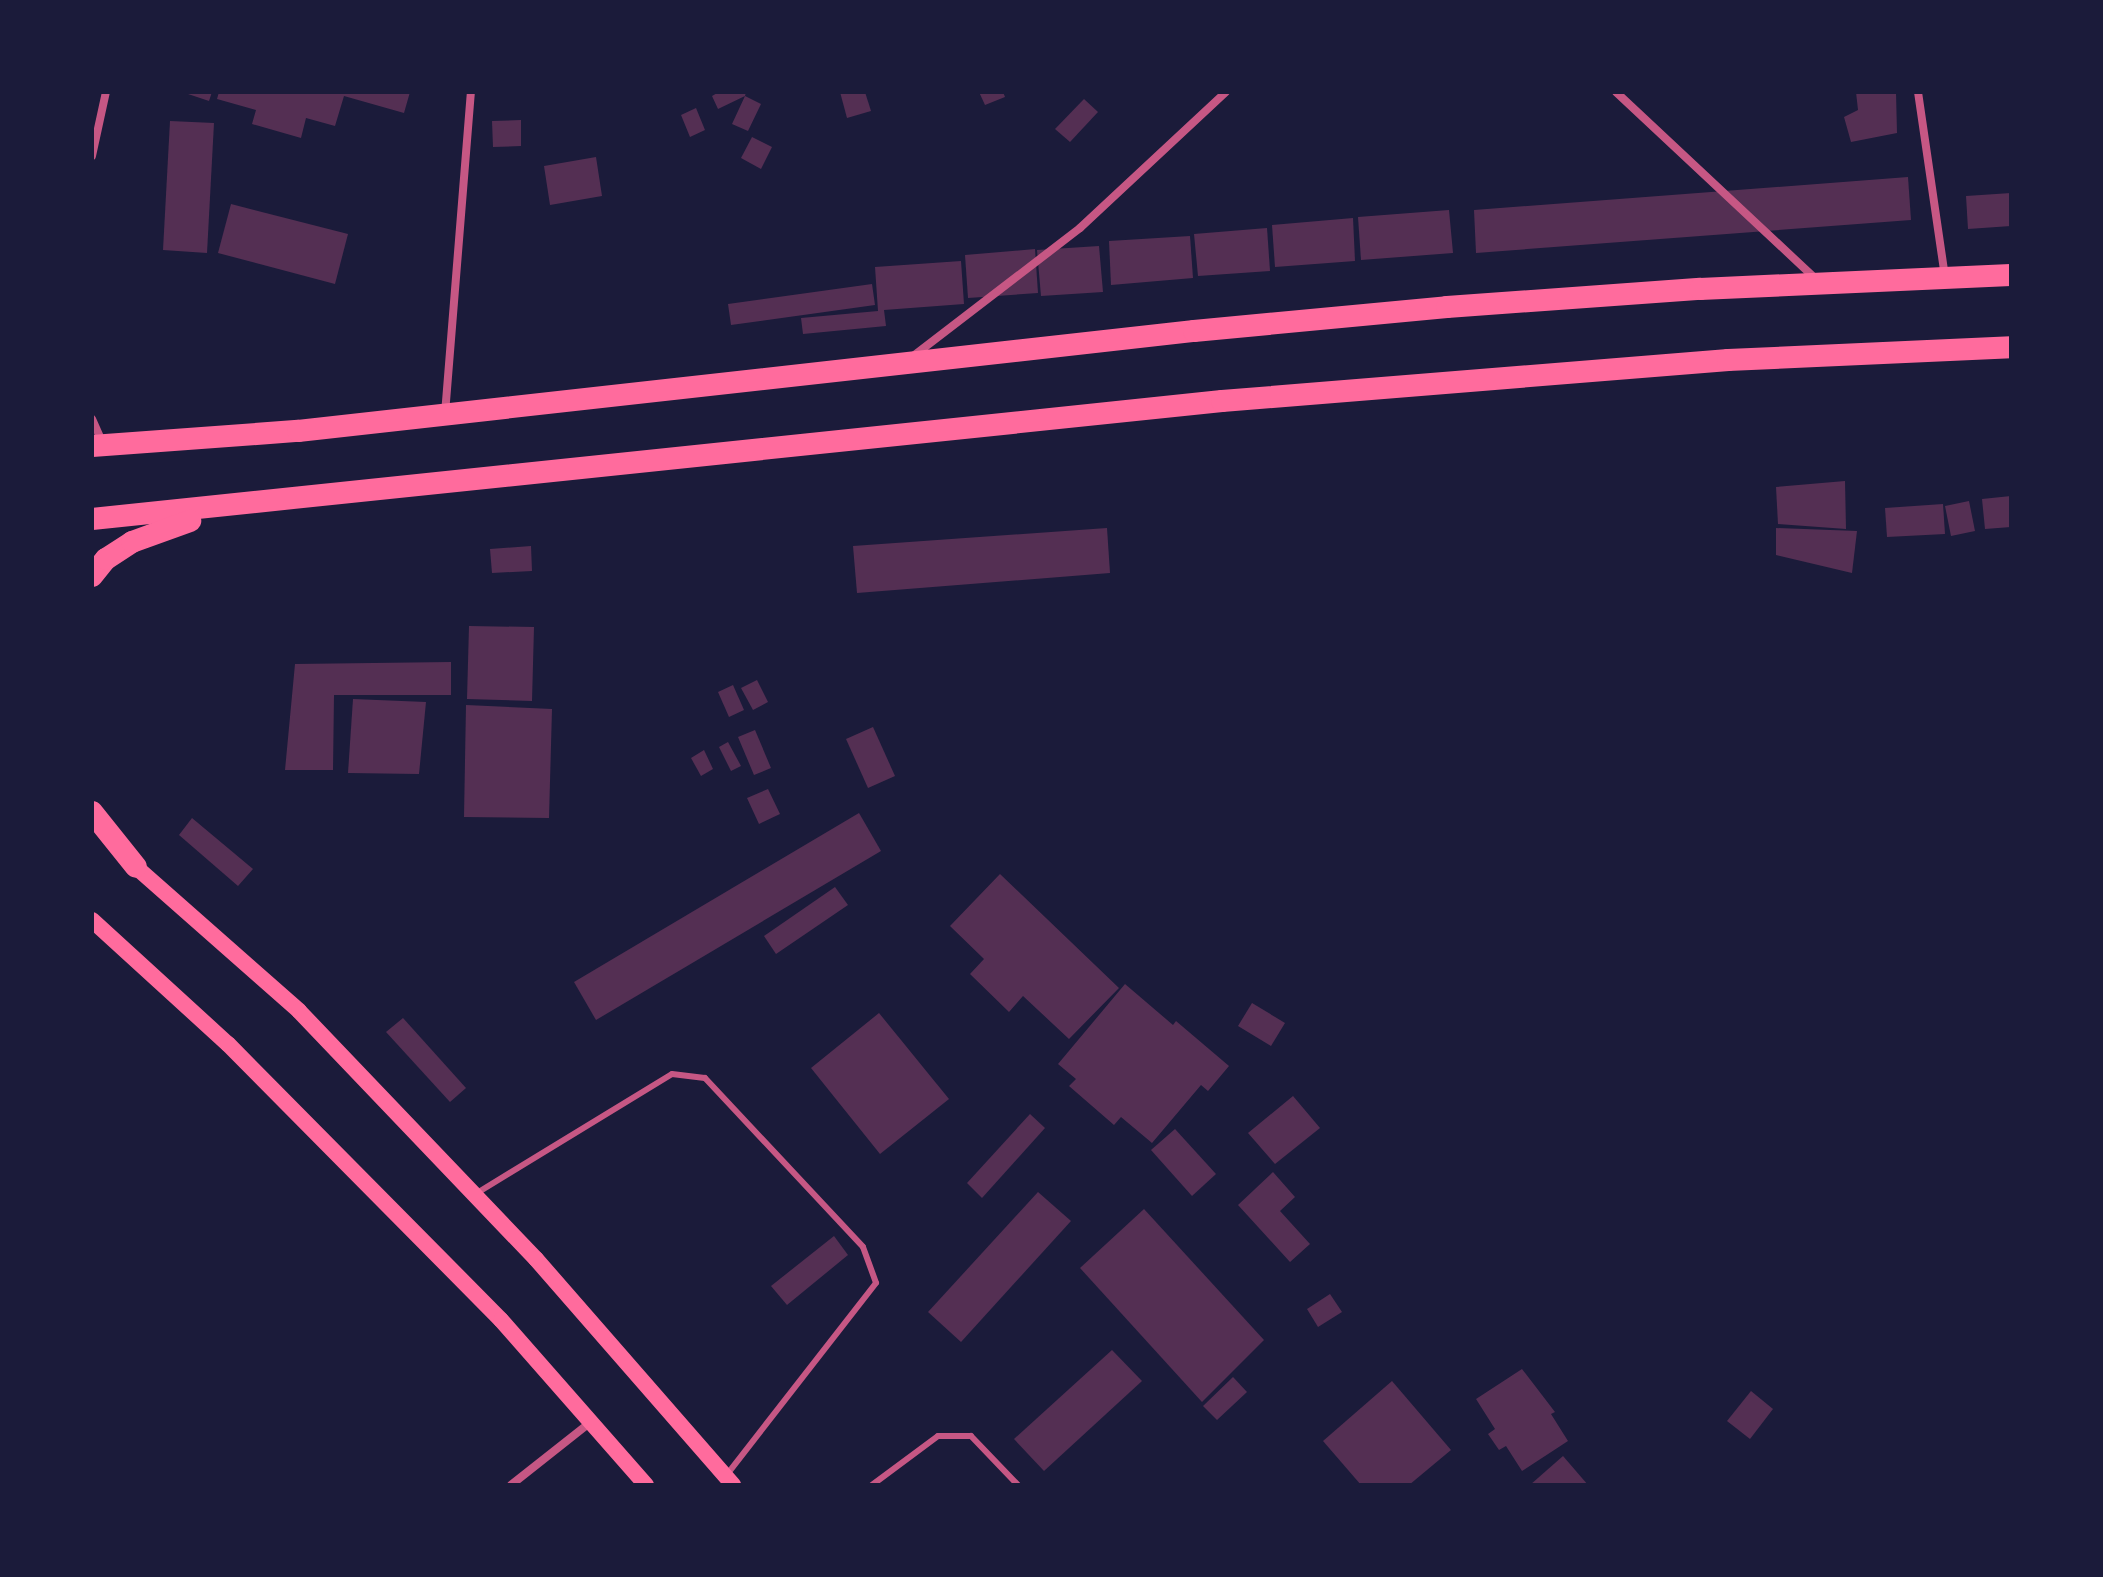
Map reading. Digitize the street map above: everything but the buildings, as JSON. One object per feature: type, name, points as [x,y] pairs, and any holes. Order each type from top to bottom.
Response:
[{"type":"highway","points":[[98,446],[445,415],[1447,307],[1819,282],[2011,275]]},
{"type":"highway","points":[[92,519],[1222,401],[1728,360],[2011,347]]},
{"type":"highway","points":[[92,576],[106,559],[165,527],[280,501]]},
{"type":"highway","points":[[92,812],[136,867]]},
{"type":"main road","points":[[92,831],[299,1011],[476,1194],[729,1481]]},
{"type":"main road","points":[[92,920],[228,1044],[501,1320],[593,1421],[646,1485]]},
{"type":"street","points":[[92,156],[106,92]]},
{"type":"street","points":[[445,415],[471,92]]},
{"type":"street","points":[[904,364],[1080,228],[1226,92]]},
{"type":"street","points":[[1616,92],[1819,282]]},
{"type":"street","points":[[1918,92],[1945,278]]},
{"type":"street","points":[[92,419],[98,446]]},
{"type":"street","points":[[511,1485],[593,1421]]},
{"type":"lane","points":[[476,1194],[672,1074],[705,1078],[863,1247],[876,1283],[729,1481]]},
{"type":"lane","points":[[872,1485],[938,1436],[971,1436],[1018,1485]]}]
